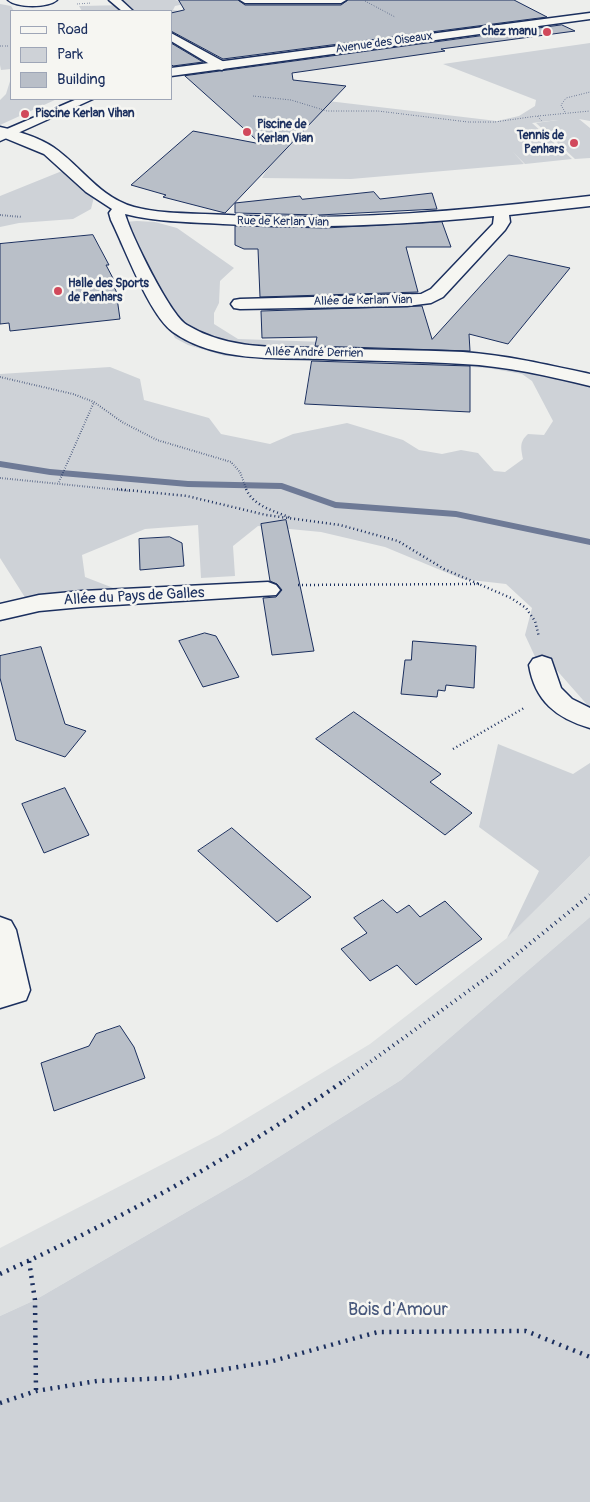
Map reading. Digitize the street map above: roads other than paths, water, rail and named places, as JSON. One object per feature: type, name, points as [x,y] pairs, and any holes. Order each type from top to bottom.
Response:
[{"type":"street","points":[[13,0],[37,7],[53,0]]},
{"type":"street","points":[[114,0],[127,10]]},
{"type":"street","points":[[245,0],[341,0]]},
{"type":"street","name":"Avenue des Oiseaux","points":[[173,72],[590,16]]},
{"type":"street","points":[[172,37],[222,66]]},
{"type":"street","points":[[2,133],[64,100]]},
{"type":"street","points":[[2,133],[84,100]]},
{"type":"street","name":"Rue de Kerlan Vian","points":[[2,133],[44,148],[119,210],[170,216],[291,224],[394,220],[590,201]]},
{"type":"street","name":"Allée André Derrien","points":[[119,210],[164,312],[179,328],[208,342],[226,348],[266,352],[465,358],[543,369],[590,380]]},
{"type":"street","name":"Allée de Kerlan Vian","points":[[240,304],[407,301],[432,297],[499,227],[502,222],[501,211]]},
{"type":"street","name":"Allée du Pays de Galles","points":[[0,612],[39,603],[82,599],[268,590]]},
{"type":"street","points":[[542,665],[546,687],[556,702],[566,709],[590,718]]},
{"type":"street","points":[[0,930],[14,990],[0,994]]},
{"type":"waterway","points":[[0,464],[50,472],[188,484],[282,486],[335,505],[456,514],[590,542]]},
{"type":"place","name":"chez manu","points":[[547,32]]},
{"type":"place","name":"Piscine Kerlan Vihan","points":[[25,114]]},
{"type":"place","name":"Piscine de Kerlan Vian","points":[[247,132]]},
{"type":"place","name":"Tennis de Penhars","points":[[574,143]]},
{"type":"place","name":"Halle des Sports de Penhars","points":[[58,291]]},
{"type":"park label","name":"Bois d'Amour","points":[[398,1310]]}]
